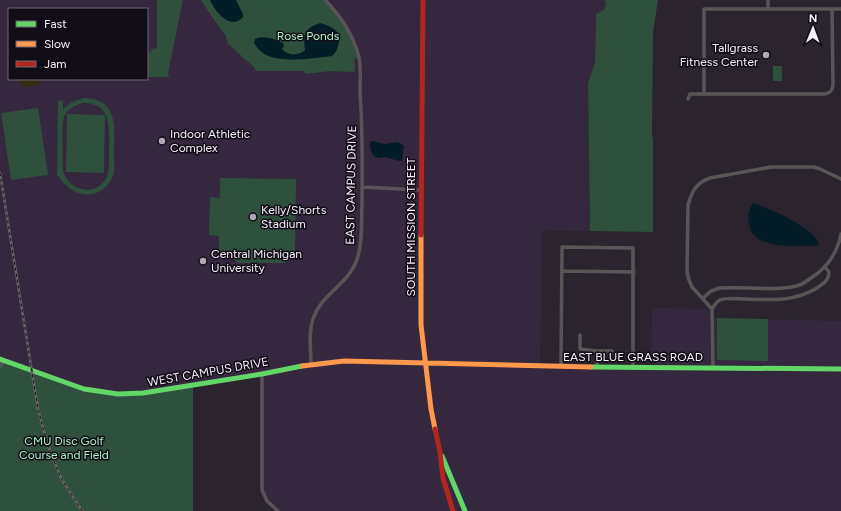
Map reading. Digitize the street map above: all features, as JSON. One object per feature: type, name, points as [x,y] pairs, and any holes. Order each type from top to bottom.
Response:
[{"type":"street","name":"EAST CAMPUS DRIVE","points":[[311,364],[310,330],[315,313],[327,297],[348,277],[358,257],[361,244],[363,130],[359,57],[355,44],[344,22],[325,0]]},
{"type":"street","name":"SOUTH MISSION STREET","points":[[423,0],[420,290],[421,325],[431,409],[440,452],[443,478],[453,511]]},
{"type":"street","points":[[768,0],[768,9]]},
{"type":"street","points":[[704,93],[704,9],[841,9]]},
{"type":"street","points":[[688,99],[690,94],[704,93],[829,93],[832,89],[832,9]]},
{"type":"street","points":[[712,309],[692,287],[687,272],[688,206],[693,191],[702,181],[710,178],[771,167],[820,169],[841,179]]},
{"type":"street","points":[[362,187],[421,190]]},
{"type":"street","points":[[702,298],[711,291],[720,288],[787,287],[800,285],[828,264],[837,249],[841,234]]},
{"type":"street","points":[[561,366],[562,247],[633,248],[633,367]]},
{"type":"street","points":[[713,367],[712,309],[716,303],[720,300],[728,299],[772,300],[798,297],[816,289],[828,279],[829,272],[825,267]]},
{"type":"street","points":[[562,271],[634,272]]},
{"type":"street","points":[[580,335],[580,349],[612,351]]},
{"type":"street","points":[[597,351],[597,367]]},
{"type":"street","points":[[0,366],[2,360]]},
{"type":"street","name":"WEST CAMPUS DRIVE","points":[[2,360],[84,389],[118,394],[143,393],[262,374],[311,364],[352,361],[425,363]]},
{"type":"street","name":"EAST BLUE GRASS ROAD","points":[[425,363],[597,367],[841,369]]},
{"type":"street","points":[[262,374],[262,490],[267,501],[278,511]]},
{"type":"street","name":"SOUTH MISSION STREET","points":[[440,452],[465,511]]},
{"type":"shaded area","points":[[0,0],[605,0],[607,3],[604,10],[596,14],[595,63],[588,83],[590,231],[542,230],[540,366],[651,367],[652,308],[712,309],[712,318],[841,321],[841,511],[278,511],[263,495],[262,374],[193,385],[193,511],[0,511]],"holes":[[[408,168],[409,190],[406,289],[405,272]]]},
{"type":"green space","points":[[157,0],[183,0],[168,73],[169,77],[148,77],[148,52],[151,52],[151,49],[157,48]]},
{"type":"green space","name":"Rose Ponds","points":[[201,0],[325,0],[344,22],[359,57],[354,59],[354,72],[331,71],[305,74],[305,71],[256,71],[254,67],[228,44],[226,36]]},
{"type":"green space","points":[[605,0],[658,0],[653,32],[653,232],[590,231],[588,83],[595,63],[596,14],[604,10],[606,4]]},
{"type":"green space","points":[[773,66],[782,66],[782,81],[773,81]]},
{"type":"green space","points":[[84,98],[95,99],[103,103],[112,115],[114,123],[114,173],[111,180],[99,192],[84,194],[76,192],[64,183],[59,176],[57,176],[58,101],[63,100],[63,109],[72,102]],"holes":[[[82,103],[92,104],[99,107],[107,118],[109,126],[109,167],[107,176],[103,183],[91,190],[84,190],[71,184],[63,171],[63,121],[69,110],[74,107]]]},
{"type":"green space","points":[[38,108],[48,175],[11,180],[1,113]]},
{"type":"green space","points":[[67,114],[105,115],[104,173],[66,172]]},
{"type":"green space","name":"Kelly/Shorts Stadium","points":[[220,178],[296,179],[295,253],[285,263],[238,263],[229,255],[219,254],[219,236],[209,235],[210,197],[220,198]]},
{"type":"green space","points":[[717,318],[768,319],[768,361],[717,360]]},
{"type":"green space","name":"CMU Disc Golf Course and Field","points":[[0,359],[9,364],[103,392],[139,393],[193,385],[193,511],[0,511]]},
{"type":"sand","points":[[19,80],[41,80],[41,84],[24,87]]},
{"type":"water","points":[[210,0],[236,0],[243,17],[238,21],[229,21],[219,14]]},
{"type":"water","points":[[320,23],[331,27],[338,34],[338,46],[332,56],[289,60],[267,55],[259,50],[254,42],[255,39],[261,37],[269,38],[283,43],[284,46],[282,49],[287,53],[300,53],[305,50],[304,39],[306,32],[311,27]]},
{"type":"water","points":[[373,141],[384,144],[398,142],[404,146],[402,161],[374,156],[370,144],[370,142]]},
{"type":"water","points":[[753,203],[799,224],[808,230],[819,243],[817,246],[788,246],[767,243],[758,239],[752,233],[748,218],[750,208]]},
{"type":"railway","points":[[0,173],[38,409],[48,446],[61,478],[82,511]]},
{"type":"traffic: fast","points":[[0,359],[84,389],[118,394],[143,393],[302,366]]},
{"type":"traffic: fast","points":[[591,367],[841,369]]},
{"type":"traffic: fast","points":[[442,456],[465,511]]},
{"type":"traffic: slow","points":[[421,235],[421,325],[431,409],[435,429]]},
{"type":"traffic: slow","points":[[302,366],[344,361],[591,367]]},
{"type":"traffic: jam","points":[[421,235],[423,0]]},
{"type":"traffic: jam","points":[[435,429],[440,452],[443,478],[453,511]]},
{"type":"place","name":"Tallgrass Fitness Center","points":[[766,55]]},
{"type":"place","name":"Indoor Athletic Complex","points":[[162,141]]},
{"type":"place","name":"Kelly/Shorts Stadium","points":[[253,217]]},
{"type":"place","name":"Central Michigan University","points":[[203,261]]}]
